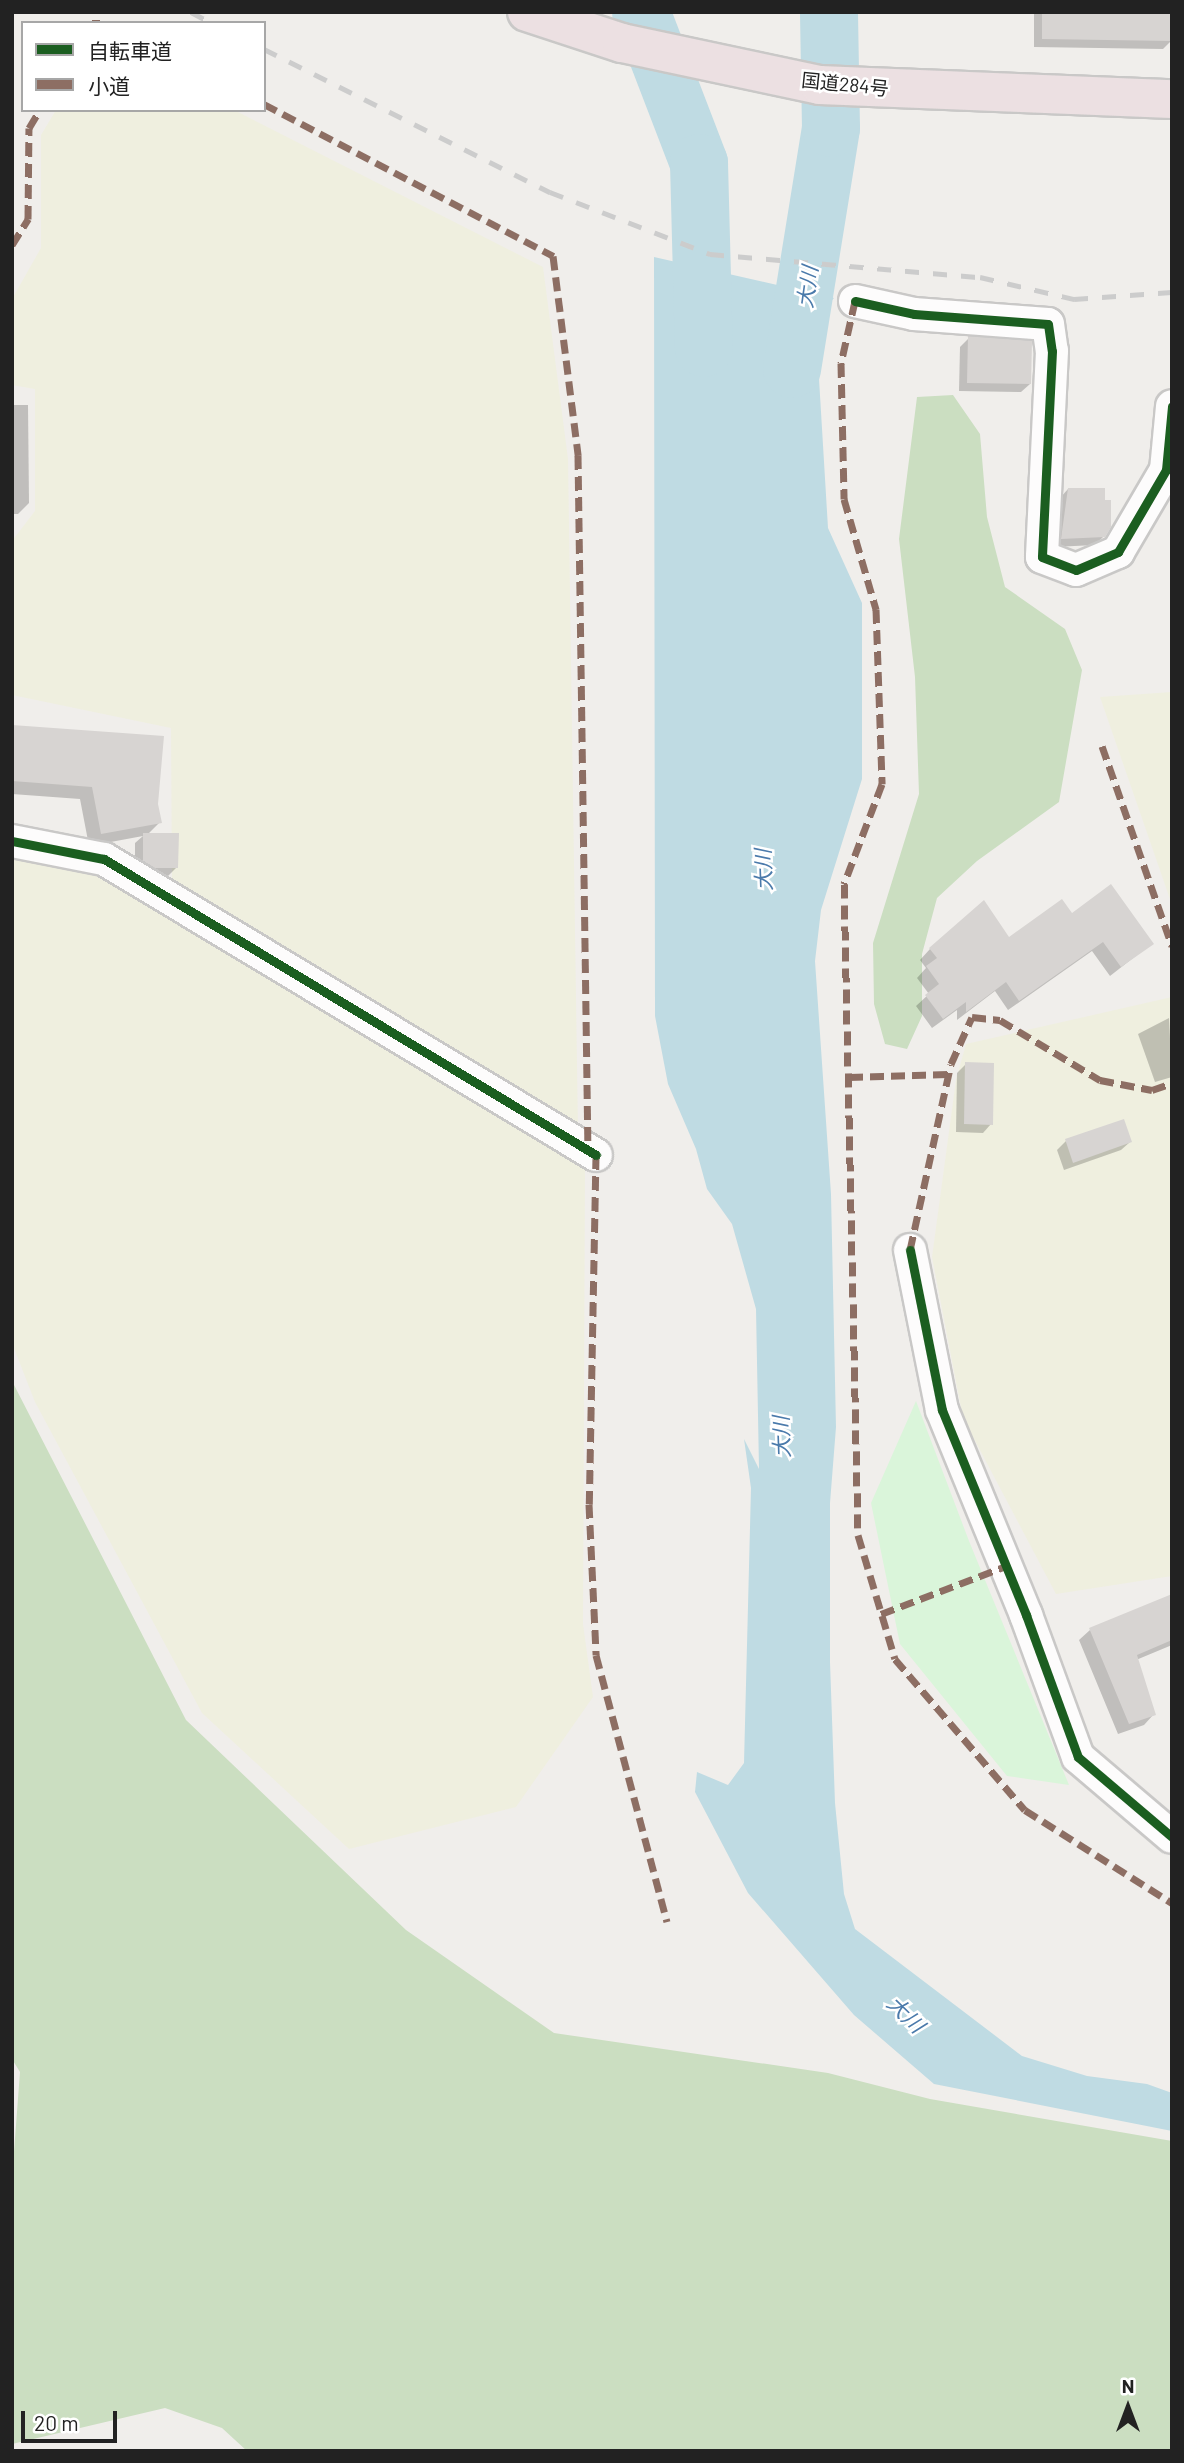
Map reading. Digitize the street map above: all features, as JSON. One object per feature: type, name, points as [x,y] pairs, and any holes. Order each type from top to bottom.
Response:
[{"type":"highway","name":"国道284号","points":[[527,12],[622,43],[821,85],[1172,99]]},
{"type":"street","points":[[855,301],[914,314],[1048,324],[1052,351],[1042,557],[1076,570],[1118,552],[1166,470],[1172,407]]},
{"type":"street","points":[[12,841],[104,859],[596,1155]]},
{"type":"street","points":[[910,1250],[942,1410],[1026,1615],[1078,1757],[1172,1837]]},
{"type":"green space","points":[[55,112],[238,112],[543,267],[568,459],[578,1132],[172,887],[171,728],[12,695],[12,541],[35,511],[35,389],[12,385],[12,299],[41,248],[41,135]]},
{"type":"green space","points":[[953,395],[980,434],[987,517],[1005,587],[1065,629],[1082,670],[1059,802],[977,861],[937,898],[922,954],[922,1016],[907,1049],[885,1044],[874,1004],[873,943],[919,794],[915,677],[899,539],[917,397]]},
{"type":"green space","points":[[1172,692],[1172,905],[1100,697]]},
{"type":"green space","points":[[12,858],[99,874],[585,1166],[583,1624],[593,1697],[516,1807],[349,1849],[202,1713],[35,1402],[12,1343]]},
{"type":"green space","points":[[1172,997],[1172,1576],[1056,1594],[963,1418],[932,1257],[956,1080],[966,1044]]},
{"type":"green space","points":[[12,1381],[186,1720],[406,1930],[554,2033],[828,2073],[930,2099],[1172,2141],[1172,2451],[247,2451],[222,2428],[165,2408],[12,2444],[12,2178],[20,2072],[12,2059]]},
{"type":"green space","points":[[916,1401],[969,1541],[1069,1785],[1007,1776],[900,1644],[871,1503]]},
{"type":"water","points":[[654,257],[834,298],[821,312],[818,362],[828,528],[862,603],[862,779],[821,910],[815,961],[831,1194],[836,1427],[830,1503],[830,1662],[835,1803],[844,1894],[855,1929],[1022,2056],[1087,2076],[1147,2084],[1172,2093],[1172,2131],[934,2084],[854,2015],[748,1893],[695,1792],[697,1772],[728,1785],[744,1763],[751,1488],[744,1439],[759,1469],[756,1309],[732,1224],[707,1189],[696,1149],[668,1084],[655,1016]]},
{"type":"building","points":[[1042,12],[1172,12],[1172,41],[1042,39]]},
{"type":"building","points":[[968,336],[1032,341],[1031,384],[967,383]]},
{"type":"building","points":[[1068,488],[1105,488],[1105,500],[1111,500],[1111,527],[1105,537],[1061,539]]},
{"type":"building","points":[[12,725],[164,736],[158,804],[162,823],[101,834],[92,787],[12,781]]},
{"type":"building","points":[[143,833],[179,833],[178,868],[155,868],[143,861]]},
{"type":"building","points":[[1111,884],[1154,944],[1121,967],[1103,942],[1019,1001],[1006,982],[966,1012],[966,1002],[943,1019],[925,995],[939,984],[926,966],[937,958],[929,948],[984,900],[1009,937],[1062,899],[1072,913]]},
{"type":"building","points":[[965,1062],[994,1063],[993,1125],[964,1124]]},
{"type":"building","points":[[1124,1119],[1132,1142],[1073,1163],[1065,1139]]},
{"type":"building","points":[[1172,1594],[1172,1640],[1137,1655],[1156,1715],[1129,1724],[1089,1628]]},
{"type":"waterway","name":"大川","points":[[641,12],[699,163],[704,348]]},
{"type":"waterway","name":"大川","points":[[792,369],[831,128],[829,12]]},
{"type":"railway","points":[[191,12],[208,21]]},
{"type":"railway","points":[[266,50],[550,192],[710,254],[980,277],[1074,299],[1172,292]]},
{"type":"marked path","points":[[266,105],[553,256],[578,455],[588,1151]]},
{"type":"marked path","points":[[12,245],[28,219],[29,128],[39,112]]},
{"type":"marked path","points":[[855,301],[841,363],[844,499],[876,609],[882,784],[844,884],[858,1535],[895,1659],[1025,1810],[1172,1903]]},
{"type":"marked path","points":[[1102,746],[1172,946]]},
{"type":"marked path","points":[[910,1250],[951,1064],[972,1017],[1000,1020],[1100,1080],[1152,1090],[1172,1083]]},
{"type":"marked path","points":[[849,1077],[948,1074]]},
{"type":"marked path","points":[[596,1155],[589,1504],[596,1655],[667,1922]]},
{"type":"marked path","points":[[881,1614],[1006,1566]]},
{"type":"cycle path","points":[[855,301],[914,314],[1048,324],[1052,351],[1042,557],[1076,570],[1118,552],[1166,470],[1172,406]]},
{"type":"cycle path","points":[[12,841],[104,859],[596,1155]]},
{"type":"cycle path","points":[[910,1250],[942,1410],[1026,1615],[1078,1757],[1172,1837]]}]
